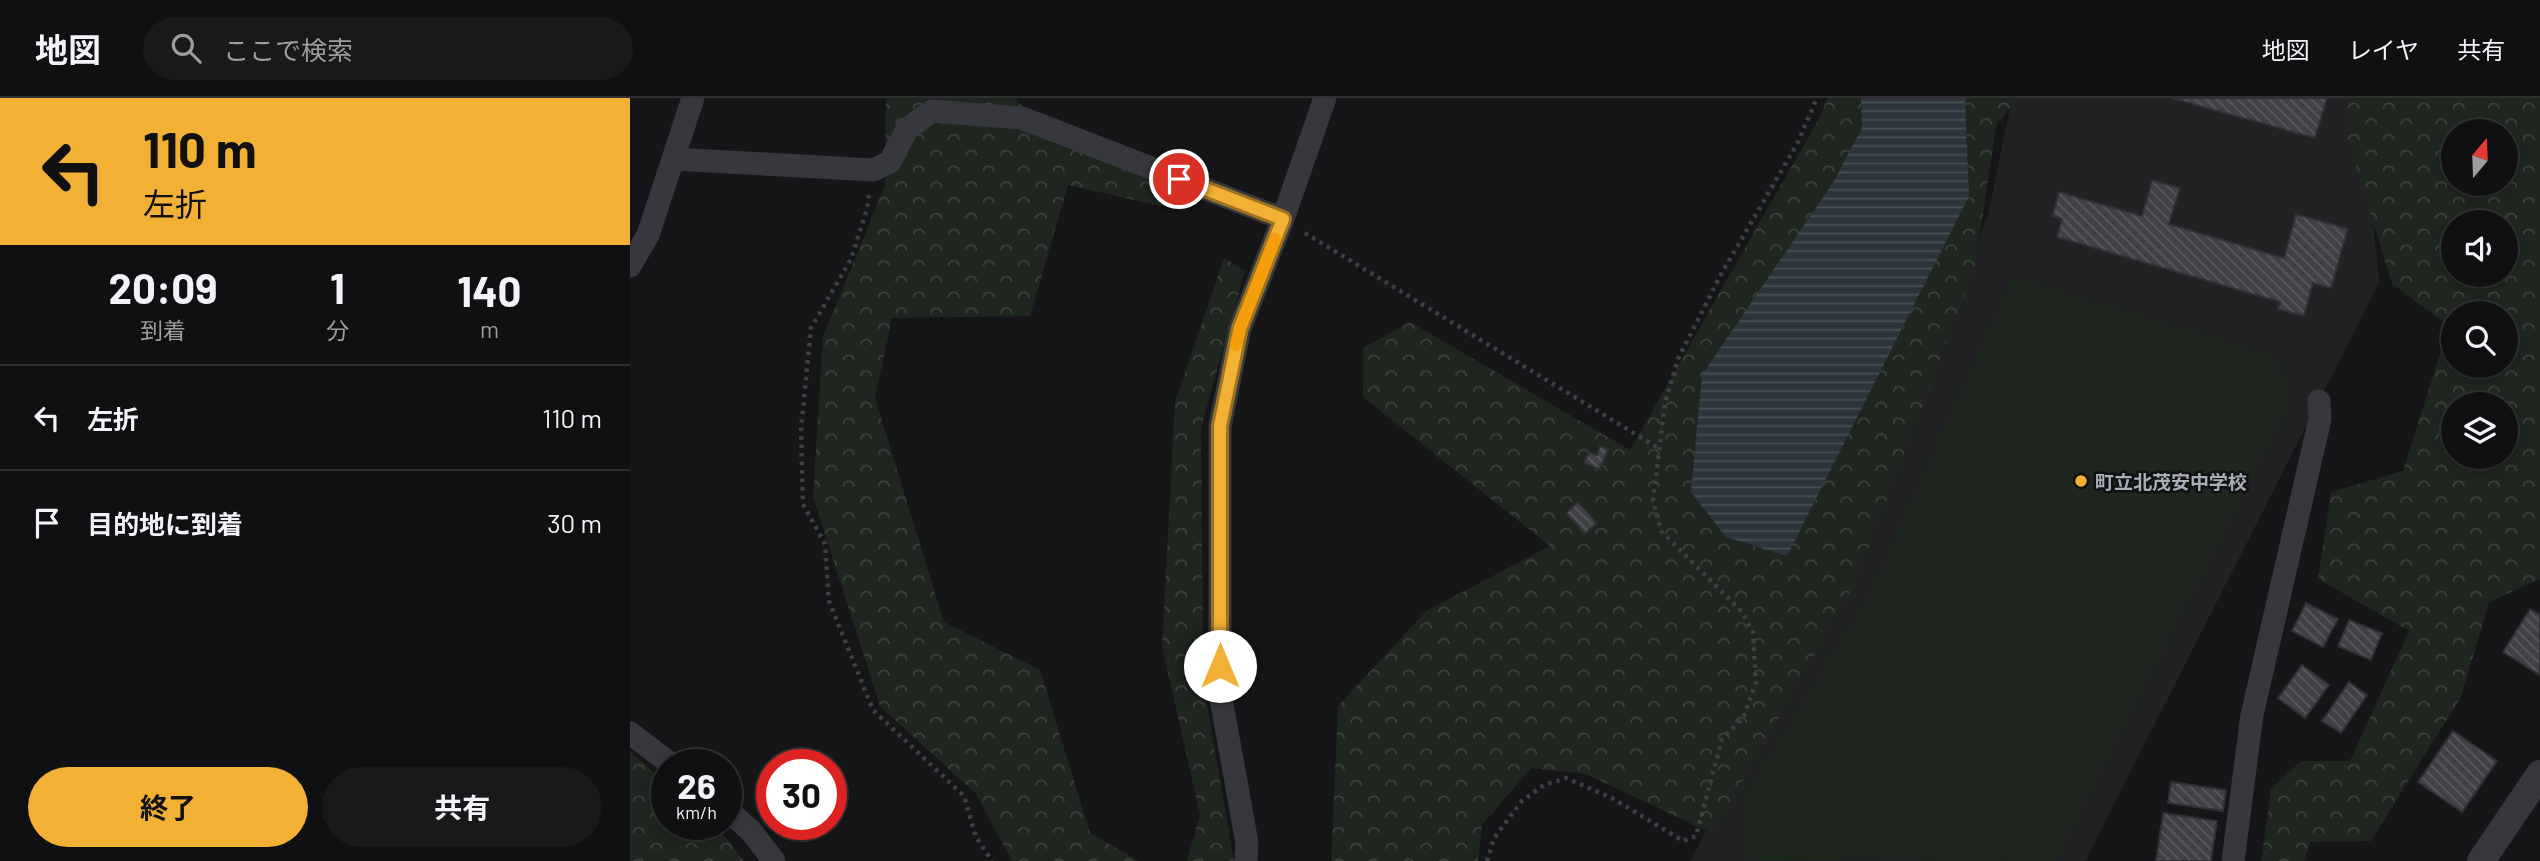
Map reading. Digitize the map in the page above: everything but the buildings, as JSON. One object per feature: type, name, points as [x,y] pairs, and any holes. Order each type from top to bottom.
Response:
[{"type":"street","points":[[630,266],[648,235],[693,98]]},
{"type":"street","points":[[1246,861],[1247,843],[1220,693],[1220,426],[1240,328],[1283,219],[1325,98]]},
{"type":"street","points":[[674,159],[873,170],[890,162],[907,129],[932,111],[1022,118],[1283,219]]},
{"type":"street","points":[[2233,861],[2252,715],[2320,419],[2319,401]]},
{"type":"street","points":[[630,733],[651,749]]},
{"type":"street","points":[[2481,861],[2540,774]]},
{"type":"street","points":[[742,823],[774,861]]},
{"type":"path","points":[[1488,861],[1494,838],[1522,801],[1544,785],[1566,778],[1612,798],[1683,841],[1696,836],[1722,739],[1743,718],[1756,682],[1753,632],[1742,611],[1661,531],[1653,500],[1665,403],[1678,359],[1720,276],[1797,144],[1817,98]]},
{"type":"path","points":[[873,170],[867,209],[850,259],[811,328],[801,430],[803,504],[825,544],[829,601],[873,710],[964,796],[976,837],[992,861]]},
{"type":"path","points":[[1283,219],[1660,449]]},
{"type":"shaded area","points":[[1861,98],[1967,98],[1969,196],[1787,556],[1726,537],[1691,492],[1702,375],[1834,181],[1862,128]]},
{"type":"shaded area","name":"町立北茂安中学校","points":[[2012,98],[2365,98],[2363,111],[2379,283],[2085,861],[1690,861],[1851,561],[1988,215]]},
{"type":"green space","points":[[886,98],[1015,98],[1025,109],[1213,179],[1183,211],[1068,185],[1030,316],[892,318],[875,398],[944,622],[1040,670],[1090,833],[1139,861],[1012,861],[976,794],[880,706],[813,497],[823,337],[885,185]]},
{"type":"green space","points":[[1827,98],[2017,98],[1996,126],[1975,267],[1856,581],[1713,834],[1586,774],[1531,768],[1482,825],[1478,861],[1331,861],[1338,706],[1426,611],[1550,546],[1363,397],[1363,348],[1410,322],[1630,450],[1822,113]]},
{"type":"green space","points":[[2348,98],[2540,98],[2540,579],[2489,602],[2461,697],[2371,841],[2310,842],[2304,861],[2261,861],[2271,789],[2301,761],[2350,761],[2409,631],[2318,579],[2331,492],[2403,471],[2441,351],[2441,378],[2518,378],[2518,301],[2441,301],[2441,320],[2392,284],[2347,137]]},
{"type":"green space","points":[[1224,258],[1245,271],[1201,428],[1203,681],[1234,861],[1187,861],[1200,815],[1162,646],[1175,402]]},
{"type":"green space","points":[[2012,276],[2277,356],[2292,402],[2056,861],[1745,860],[1743,796],[1869,593]]},
{"type":"green space","points":[[630,752],[651,770],[651,840],[728,840],[744,861],[630,861]]},
{"type":"slow traffic","points":[[1236,345],[1240,328],[1275,239]]},
{"type":"place","name":"町立北茂安中学校","points":[[2081,481]]},
{"type":"route","points":[[1179,179],[1283,219],[1240,328],[1220,426],[1220,666]]}]
